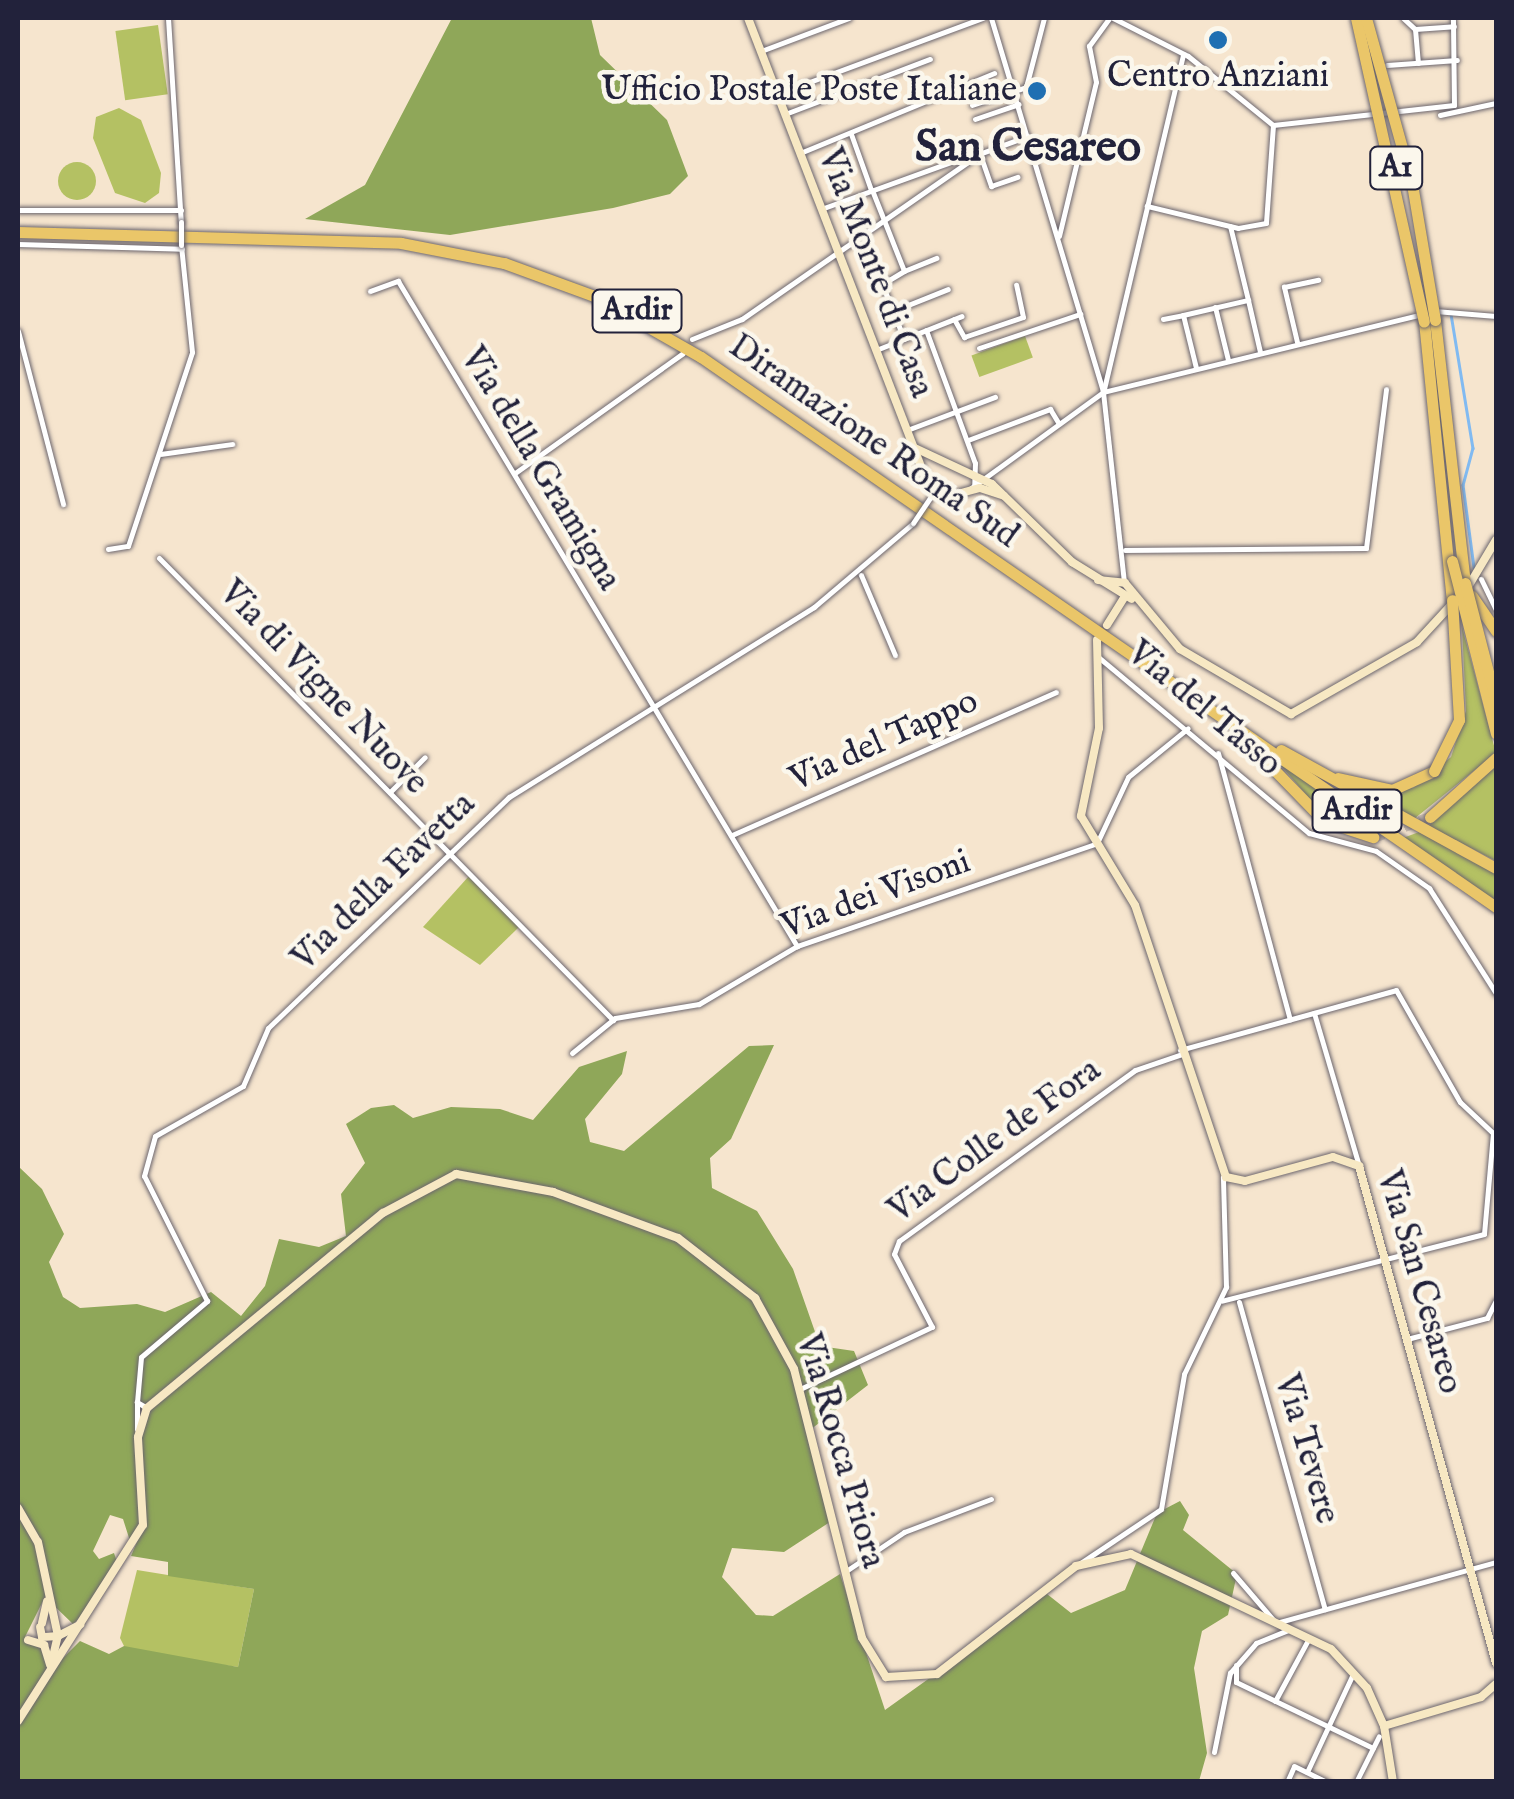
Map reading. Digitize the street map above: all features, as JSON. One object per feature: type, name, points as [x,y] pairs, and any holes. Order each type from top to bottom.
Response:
[{"type":"highway","name":"A1","points":[[1356,18],[1430,321]]},
{"type":"highway","name":"A1","points":[[1366,18],[1412,184],[1445,459],[1452,561],[1496,733]]},
{"type":"highway","name":"Diramazione Roma Sud","points":[[18,229],[400,242],[570,286],[701,357],[1496,907]]},
{"type":"highway","name":"Diramazione Roma Sud","points":[[18,229],[394,236],[573,281],[685,339],[1298,760]]},
{"type":"highway","name":"A1","points":[[1445,459],[1465,583],[1496,702]]},
{"type":"highway","points":[[1298,760],[1384,790],[1434,771],[1459,720],[1452,561]]},
{"type":"highway","points":[[1465,583],[1496,631]]},
{"type":"highway","points":[[1218,715],[1324,820],[1373,837]]},
{"type":"highway","points":[[1430,817],[1496,758]]},
{"type":"highway","name":"A1dir","points":[[1298,760],[1496,868]]},
{"type":"street","points":[[108,549],[128,546],[193,346],[181,247],[168,18]]},
{"type":"street","name":"Via Monte di Casa","points":[[751,18],[906,430],[934,492]]},
{"type":"street","points":[[761,51],[849,18]]},
{"type":"street","points":[[777,94],[984,18]]},
{"type":"street","points":[[991,18],[1104,392],[1126,550],[1117,610],[1107,625]]},
{"type":"street","points":[[972,105],[1016,93],[1028,84],[1044,18]]},
{"type":"street","points":[[1059,239],[1096,82],[1088,46],[1111,18],[1123,20],[1183,54],[1273,124],[1496,103]]},
{"type":"street","points":[[1403,18],[1415,29],[1418,63]]},
{"type":"street","points":[[1453,18],[1454,105]]},
{"type":"street","points":[[1415,29],[1454,26]]},
{"type":"street","points":[[1104,392],[1183,54]]},
{"type":"street","points":[[785,114],[930,59]]},
{"type":"street","points":[[1387,66],[1457,60]]},
{"type":"street","points":[[800,153],[994,73]]},
{"type":"street","points":[[975,120],[1019,104]]},
{"type":"street","points":[[1440,115],[1454,105]]},
{"type":"street","points":[[1147,206],[1230,226],[1270,219],[1273,124]]},
{"type":"street","points":[[851,134],[904,272]]},
{"type":"street","points":[[822,209],[1028,136]]},
{"type":"street","points":[[975,140],[991,186],[1018,177]]},
{"type":"street","points":[[692,340],[742,319],[978,154]]},
{"type":"street","points":[[18,210],[181,210]]},
{"type":"street","points":[[1230,226],[1260,352]]},
{"type":"street","points":[[18,244],[181,247]]},
{"type":"street","points":[[904,338],[882,282],[937,258]]},
{"type":"street","name":"Via della Gramigna","points":[[370,291],[398,280],[797,946]]},
{"type":"street","points":[[1297,342],[1284,287],[1318,280]]},
{"type":"street","points":[[954,319],[964,338],[1022,317],[1016,285]]},
{"type":"street","points":[[893,311],[948,289]]},
{"type":"street","points":[[1163,320],[1248,300]]},
{"type":"street","points":[[1215,307],[1228,360]]},
{"type":"street","points":[[934,492],[953,496],[972,488],[980,478],[1104,392],[1297,342],[1442,310],[1496,316]]},
{"type":"street","points":[[979,348],[1080,314]]},
{"type":"street","points":[[876,350],[962,316]]},
{"type":"street","points":[[1182,316],[1196,368]]},
{"type":"street","points":[[926,330],[980,478]]},
{"type":"street","points":[[18,331],[63,504]]},
{"type":"street","points":[[514,473],[683,353]]},
{"type":"street","points":[[1126,550],[1364,550],[1386,388]]},
{"type":"street","points":[[906,430],[995,397]]},
{"type":"street","points":[[968,440],[1050,409],[1059,424]]},
{"type":"street","points":[[160,454],[232,444]]},
{"type":"street","points":[[912,444],[933,460],[980,478],[1098,580],[1136,603],[1196,661],[1295,714],[1420,640],[1481,578],[1496,540]]},
{"type":"street","points":[[918,459],[933,460]]},
{"type":"street","points":[[994,471],[998,492]]},
{"type":"street","points":[[972,488],[998,492]]},
{"type":"street","name":"Via della Favetta","points":[[137,1402],[141,1358],[207,1301],[144,1176],[145,1151],[173,1121],[243,1086],[268,1028],[511,796],[656,709],[860,574],[913,523],[934,492]]},
{"type":"street","name":"Via di Vigne Nuove","points":[[159,558],[613,1020]]},
{"type":"street","points":[[860,574],[894,656]]},
{"type":"street","points":[[1481,578],[1496,610]]},
{"type":"street","points":[[1076,1566],[1161,1509],[1185,1372],[1222,1300],[1224,1174],[1134,905],[1079,806],[1099,731],[1094,655],[1097,640]]},
{"type":"street","name":"Via del Tasso","points":[[1094,655],[1188,728],[1311,834],[1374,850],[1427,886],[1496,992]]},
{"type":"street","name":"Via del Tappo","points":[[732,835],[1056,692]]},
{"type":"street","points":[[1098,843],[1130,775],[1188,728]]},
{"type":"street","points":[[1218,753],[1290,1019]]},
{"type":"street","points":[[390,792],[426,757]]},
{"type":"street","name":"Via dei Visoni","points":[[572,1053],[613,1020],[700,1004],[797,946],[1098,843]]},
{"type":"street","points":[[1181,1052],[1396,990],[1460,1102],[1494,1133],[1484,1234],[1239,1302],[1222,1300]]},
{"type":"street","points":[[1314,1013],[1358,1166]]},
{"type":"street","name":"Via Colle de Fora","points":[[800,1389],[932,1327],[894,1254],[897,1243],[1134,1070],[1181,1052]]},
{"type":"street","name":"Via San Cesareo","points":[[1224,1174],[1245,1181],[1339,1156],[1358,1166],[1496,1664]]},
{"type":"street","name":"Via Rocca Priora","points":[[148,1408],[382,1213],[456,1174],[552,1192],[706,1253],[778,1331],[800,1389],[874,1664],[909,1682],[944,1670],[1076,1566]]},
{"type":"street","points":[[1487,1318],[1496,1300]]},
{"type":"street","name":"Via Tevere","points":[[1239,1302],[1325,1609]]},
{"type":"street","points":[[1407,1339],[1496,1315]]},
{"type":"street","points":[[137,1402],[148,1408],[138,1437]]},
{"type":"street","points":[[18,1721],[50,1665],[86,1620],[143,1525],[137,1402]]},
{"type":"street","points":[[846,1571],[904,1532],[991,1500]]},
{"type":"street","points":[[18,1508],[38,1542],[48,1598],[57,1623],[58,1636],[50,1665]]},
{"type":"street","points":[[1076,1566],[1112,1554],[1145,1557],[1309,1638],[1354,1672],[1384,1726]]},
{"type":"street","points":[[1276,1622],[1496,1562]]},
{"type":"street","points":[[1233,1573],[1276,1622]]},
{"type":"street","points":[[48,1598],[42,1633],[50,1665]]},
{"type":"street","points":[[23,1640],[57,1623],[86,1620]]},
{"type":"street","points":[[23,1640],[42,1633],[58,1636],[86,1620]]},
{"type":"street","points":[[1214,1752],[1236,1664],[1261,1640],[1290,1629]]},
{"type":"street","points":[[1276,1701],[1309,1638]]},
{"type":"street","points":[[1236,1664],[1235,1681],[1373,1748]]},
{"type":"street","points":[[1307,1772],[1354,1672]]},
{"type":"street","points":[[1356,1782],[1384,1726],[1495,1687]]},
{"type":"street","points":[[1379,1736],[1392,1782]]},
{"type":"street","points":[[1287,1782],[1294,1766],[1327,1782]]},
{"type":"green space","points":[[452,18],[591,18],[600,55],[667,120],[688,176],[670,194],[613,208],[450,235],[305,219],[365,185]]},
{"type":"green space","points":[[158,25],[168,94],[125,100],[115,31]]},
{"type":"green space","points":[[119,108],[141,120],[161,173],[159,193],[145,203],[115,193],[93,138],[96,117]]},
{"type":"green space","points":[[77,162],[91,167],[96,181],[91,195],[77,200],[63,195],[58,181],[63,167]]},
{"type":"green space","points":[[1025,336],[1033,358],[979,377],[971,355]]},
{"type":"green space","points":[[1462,627],[1496,753],[1414,819],[1358,788],[1413,788],[1451,757],[1466,711]]},
{"type":"green space","points":[[1277,761],[1381,833],[1329,821]]},
{"type":"green space","points":[[1496,765],[1496,861],[1428,826]]},
{"type":"green space","points":[[1419,832],[1496,872],[1496,903],[1403,838]]},
{"type":"green space","points":[[469,876],[519,927],[480,965],[423,927]]},
{"type":"green space","points":[[774,1045],[731,1139],[710,1158],[712,1188],[757,1211],[793,1269],[820,1346],[854,1351],[868,1385],[810,1430],[833,1520],[784,1552],[732,1548],[722,1577],[756,1615],[773,1616],[840,1574],[885,1710],[1047,1594],[1071,1613],[1125,1590],[1157,1513],[1180,1501],[1189,1515],[1183,1530],[1237,1574],[1228,1615],[1202,1631],[1194,1668],[1207,1753],[1199,1781],[18,1782],[18,1166],[42,1189],[64,1234],[49,1262],[63,1297],[80,1308],[137,1304],[165,1312],[211,1292],[241,1316],[265,1286],[279,1239],[319,1247],[346,1236],[341,1194],[365,1163],[346,1124],[371,1108],[394,1105],[413,1118],[451,1107],[500,1109],[533,1120],[579,1067],[627,1051],[622,1074],[585,1119],[590,1142],[624,1151],[749,1046]],"holes":[[[110,1515],[123,1519],[130,1541],[139,1537],[131,1556],[168,1562],[168,1576],[254,1589],[238,1667],[124,1646],[109,1654],[80,1641],[49,1672],[44,1650],[25,1637],[45,1597],[73,1624],[100,1600],[119,1568],[114,1553],[99,1559],[93,1551]]]},
{"type":"green space","points":[[137,1570],[254,1589],[238,1667],[127,1652],[120,1638]]},
{"type":"waterway","points":[[1451,314],[1473,448],[1463,485],[1474,567]]},
{"type":"tunnel","points":[[1373,837],[1430,817]]},
{"type":"place","name":"Centro Anziani","points":[[1218,40]]},
{"type":"place","name":"Ufficio Postale Poste Italiane","points":[[1037,91]]},
{"type":"district","name":"San Cesareo","points":[[1028,148]]}]
